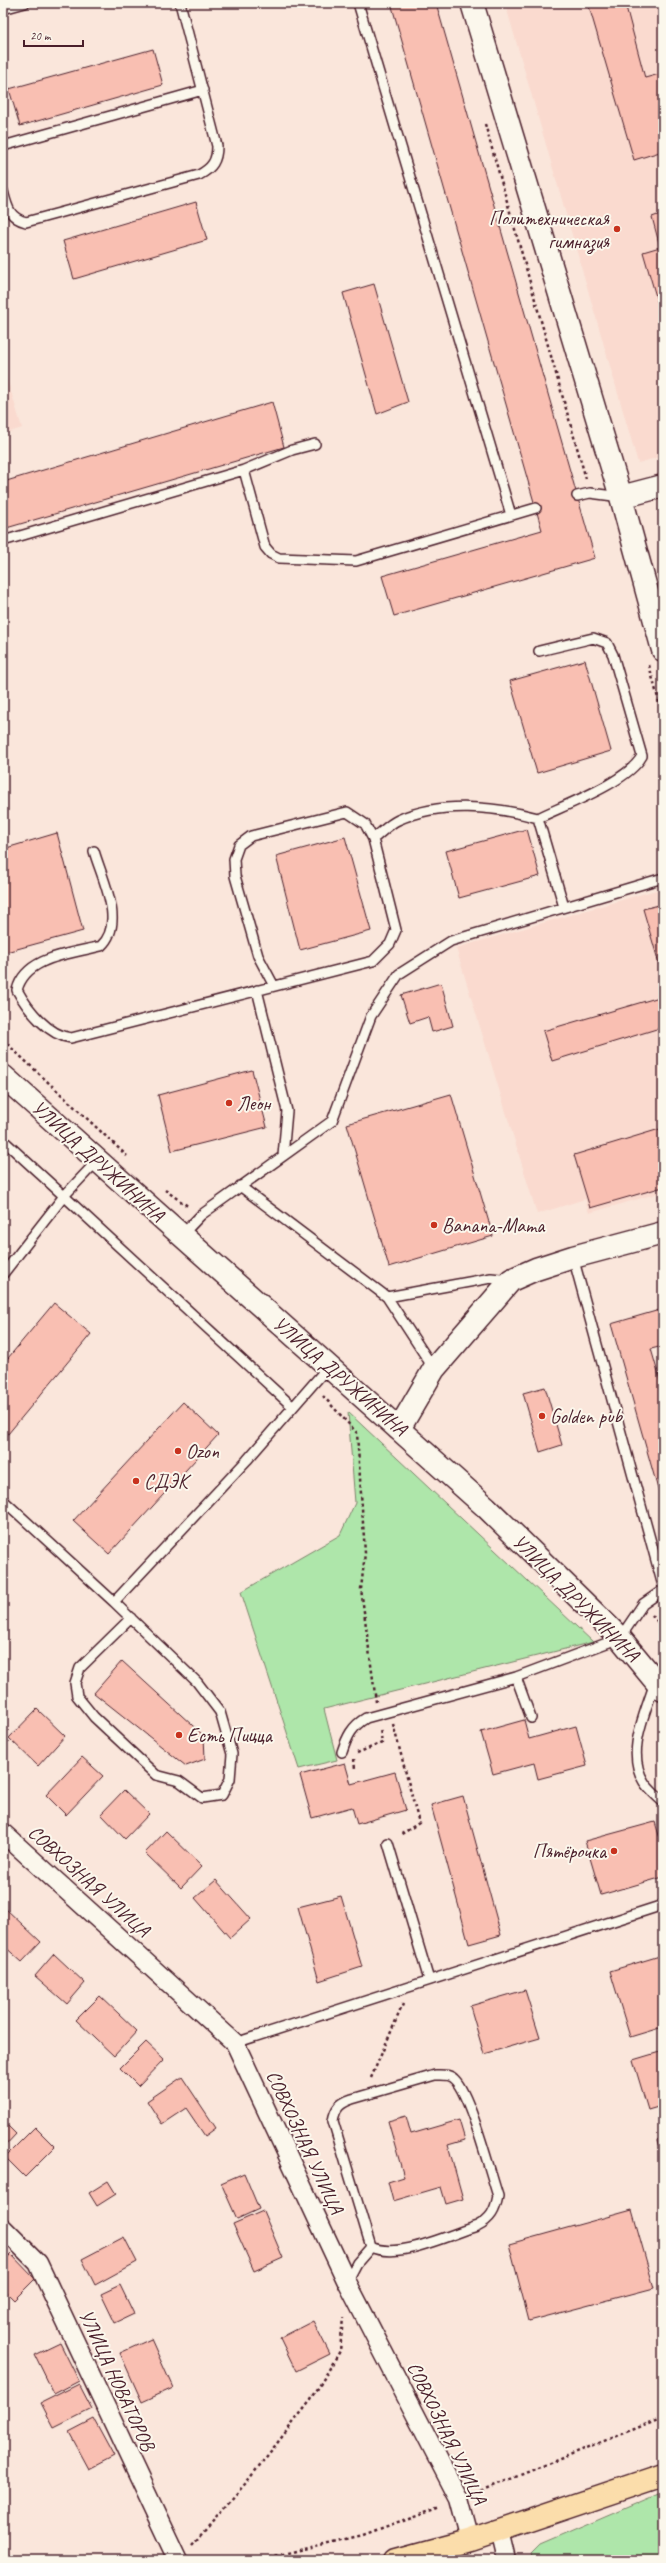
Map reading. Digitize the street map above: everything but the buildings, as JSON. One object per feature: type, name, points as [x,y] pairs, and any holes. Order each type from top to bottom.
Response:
[{"type":"main road","points":[[396,2560],[499,2531],[663,2475]]},
{"type":"street","points":[[472,3],[621,498],[656,657]]},
{"type":"street","points":[[621,498],[663,486]]},
{"type":"street","name":"УЛИЦА ДРУЖИНИНА","points":[[3,1076],[486,1507],[620,1638],[659,1685]]},
{"type":"street","points":[[399,1429],[434,1369],[511,1280],[536,1269],[573,1257],[663,1233]]},
{"type":"street","name":"СОВХОЗНАЯ УЛИЦА","points":[[3,1833],[235,2043],[347,2282],[459,2499],[470,2540]]},
{"type":"street","name":"УЛИЦА НОВАТОРОВ","points":[[3,2228],[38,2263],[177,2559]]},
{"type":"street","points":[[499,2531],[506,2560]]},
{"type":"lane","points":[[3,9],[24,3]]},
{"type":"lane","points":[[3,191],[8,209],[16,219],[26,222],[199,175],[208,170],[217,156],[217,146],[180,3]]},
{"type":"lane","points":[[358,3],[512,515]]},
{"type":"lane","points":[[3,146],[203,90]]},
{"type":"lane","points":[[3,541],[244,470],[292,450],[315,444]]},
{"type":"lane","points":[[244,470],[265,547],[271,554],[279,558],[356,561],[536,508]]},
{"type":"lane","points":[[577,496],[590,493],[621,498]]},
{"type":"lane","points":[[373,839],[396,821],[414,814],[438,810],[500,809],[538,818],[623,777],[637,766],[642,756],[614,655],[607,643],[593,638],[539,651]]},
{"type":"lane","points":[[94,851],[112,912],[113,924],[107,940],[100,946],[42,962],[29,969],[20,979],[17,990],[24,1002],[53,1031],[62,1037],[71,1038],[373,961],[390,944],[396,930],[373,839],[365,824],[347,812],[251,836],[239,845],[234,859],[235,876],[258,956],[274,986]]},
{"type":"lane","points":[[538,818],[564,907]]},
{"type":"lane","points":[[181,1236],[201,1215],[332,1121],[371,1016],[399,974],[450,941],[663,878]]},
{"type":"lane","points":[[257,990],[287,1111],[283,1156]]},
{"type":"lane","points":[[3,1140],[293,1407]]},
{"type":"lane","points":[[3,1274],[64,1196],[97,1161]]},
{"type":"lane","points":[[240,1186],[388,1297],[434,1369]]},
{"type":"lane","points":[[573,1257],[663,1586]]},
{"type":"lane","points":[[388,1297],[491,1278],[511,1280]]},
{"type":"lane","points":[[114,1602],[247,1460],[328,1367]]},
{"type":"lane","points":[[3,1500],[114,1602],[131,1618],[197,1682],[220,1712],[232,1754],[230,1779],[222,1795],[202,1798],[179,1781],[156,1775],[94,1717],[77,1696],[75,1683],[80,1668],[131,1618]]},
{"type":"lane","points":[[342,1752],[347,1737],[358,1722],[377,1714],[516,1677],[620,1638],[643,1604],[663,1590]]},
{"type":"lane","points":[[516,1677],[531,1718]]},
{"type":"lane","points":[[659,1685],[636,1743],[636,1764],[644,1784],[663,1802]]},
{"type":"lane","points":[[388,1843],[429,1980]]},
{"type":"lane","points":[[235,2043],[663,1904]]},
{"type":"lane","points":[[446,2074],[455,2079],[466,2098],[498,2196],[495,2210],[487,2221],[477,2226],[398,2251],[380,2251],[371,2247],[333,2121],[335,2111],[341,2103],[364,2095],[435,2075],[446,2074]]},
{"type":"lane","points":[[347,2282],[357,2263],[371,2247]]},
{"type":"path","points":[[483,118],[590,493]]},
{"type":"path","points":[[656,657],[663,717]]},
{"type":"path","points":[[3,1040],[131,1160]]},
{"type":"path","points":[[160,1187],[201,1215]]},
{"type":"path","points":[[312,1384],[357,1433],[365,1553],[360,1589],[382,1743],[354,1754],[355,1769]]},
{"type":"path","points":[[388,1843],[419,1823],[389,1710]]},
{"type":"path","points":[[364,2095],[410,1986]]},
{"type":"path","points":[[177,2559],[201,2536],[311,2400],[340,2351],[344,2312]]},
{"type":"shaded area","name":"Политехническая гимназия","points":[[505,3],[663,3],[663,456],[638,463]]},
{"type":"shaded area","points":[[3,365],[22,428],[3,434]]},
{"type":"shaded area","points":[[663,888],[663,1192],[589,1213],[585,1199],[537,1214],[456,948]]},
{"type":"green space","points":[[348,1412],[593,1642],[324,1709],[337,1760],[299,1769],[241,1592],[340,1535],[355,1503]]},
{"type":"green space","points":[[663,2492],[663,2560],[533,2560],[531,2554],[540,2545]]},
{"type":"place","name":"Политехническая гимназия","points":[[617,229]]},
{"type":"place","name":"Леон","points":[[229,1103]]},
{"type":"place","name":"Banana-Mama","points":[[434,1225]]},
{"type":"place","name":"Golden pub","points":[[542,1416]]},
{"type":"place","name":"Ozon","points":[[178,1451]]},
{"type":"place","name":"СДЭК","points":[[136,1481]]},
{"type":"place","name":"Есть Пицца","points":[[179,1735]]},
{"type":"place","name":"Пятёрочка","points":[[614,1851]]}]
